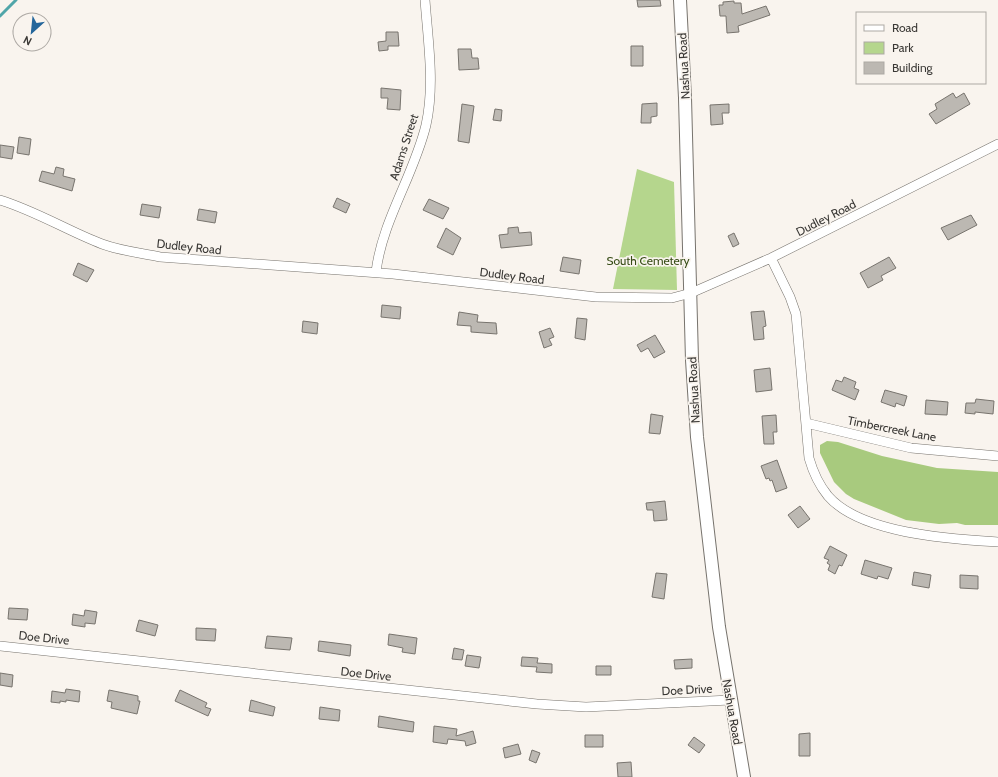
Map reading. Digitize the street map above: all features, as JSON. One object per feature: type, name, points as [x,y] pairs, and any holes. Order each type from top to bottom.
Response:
[{"type":"main road","name":"Nashua Road","points":[[680,0],[686,98],[694,398],[701,481],[713,585],[730,700],[744,777]]},
{"type":"street","name":"Adams Street","points":[[376,272],[383,241],[426,125],[430,77],[425,0]]},
{"type":"street","name":"Dudley Road","points":[[0,200],[44,217],[102,244],[128,251],[179,259],[376,272],[596,297],[663,299],[690,293],[771,258],[998,144]]},
{"type":"street","points":[[771,258],[790,297],[798,324],[809,458],[817,479],[828,496],[846,510],[866,520],[909,533],[998,542]]},
{"type":"street","name":"Timbercreek Lane","points":[[806,423],[911,448],[998,456]]},
{"type":"street","name":"Doe Drive","points":[[0,646],[537,704],[593,706],[730,700]]},
{"type":"green space","name":"South Cemetery","points":[[637,169],[674,182],[677,290],[613,289]]},
{"type":"green space","points":[[827,441],[838,442],[882,456],[937,468],[998,472],[998,525],[965,525],[957,523],[939,524],[906,520],[854,499],[846,494],[834,482],[820,453],[820,445]]},
{"type":"building","points":[[637,0],[660,0],[661,6],[638,7]]},
{"type":"building","points":[[734,1],[734,3],[741,3],[742,14],[766,6],[770,15],[738,26],[739,32],[727,33],[726,16],[720,16],[719,5],[723,5],[723,2]]},
{"type":"building","points":[[386,32],[398,32],[399,46],[388,46],[388,50],[379,51],[378,42],[386,41]]},
{"type":"building","points":[[631,46],[643,46],[643,66],[631,66]]},
{"type":"building","points":[[458,49],[471,49],[472,58],[478,58],[479,69],[459,70]]},
{"type":"building","points":[[381,88],[401,90],[400,110],[387,109],[388,98],[381,98]]},
{"type":"building","points":[[953,93],[956,98],[964,93],[970,104],[936,124],[929,114],[937,109],[935,104]]},
{"type":"building","points":[[657,103],[657,116],[651,117],[651,123],[641,123],[642,104]]},
{"type":"building","points":[[462,104],[474,106],[469,143],[458,141]]},
{"type":"building","points":[[729,104],[729,113],[722,113],[723,124],[711,125],[710,105]]},
{"type":"building","points":[[495,109],[502,110],[501,121],[493,120]]},
{"type":"building","points":[[19,137],[31,139],[29,155],[17,153]]},
{"type":"building","points":[[0,145],[14,147],[12,159],[0,157]]},
{"type":"building","points":[[56,167],[64,169],[63,176],[75,179],[72,191],[39,181],[42,171],[54,174]]},
{"type":"building","points":[[337,198],[350,204],[346,213],[333,207]]},
{"type":"building","points":[[429,199],[449,208],[443,219],[423,210]]},
{"type":"building","points":[[142,204],[161,207],[159,218],[140,215]]},
{"type":"building","points":[[199,209],[217,212],[215,223],[197,220]]},
{"type":"building","points":[[971,215],[977,225],[948,240],[941,228]]},
{"type":"building","points":[[518,227],[519,233],[531,232],[532,245],[501,248],[499,235],[508,234],[508,228]]},
{"type":"building","points":[[446,228],[461,238],[453,255],[437,247]]},
{"type":"building","points":[[734,233],[739,244],[733,247],[728,236]]},
{"type":"building","points":[[563,257],[581,260],[579,274],[560,271]]},
{"type":"building","points":[[889,257],[896,268],[881,276],[883,280],[868,288],[860,273]]},
{"type":"building","points":[[78,263],[94,270],[87,282],[73,275]]},
{"type":"building","points":[[382,305],[401,307],[400,319],[381,317]]},
{"type":"building","points":[[764,311],[766,326],[763,327],[764,339],[754,340],[751,312]]},
{"type":"building","points":[[459,312],[478,315],[477,322],[496,323],[497,334],[471,332],[471,326],[457,325]]},
{"type":"building","points":[[577,318],[587,319],[585,340],[575,338]]},
{"type":"building","points":[[303,321],[318,323],[317,334],[302,332]]},
{"type":"building","points":[[550,328],[554,337],[549,339],[552,345],[544,348],[539,332]]},
{"type":"building","points":[[655,335],[665,352],[654,358],[648,348],[641,352],[637,345]]},
{"type":"building","points":[[770,368],[772,390],[756,392],[754,370]]},
{"type":"building","points":[[844,377],[856,382],[854,388],[859,390],[855,400],[832,390],[836,380],[842,382]]},
{"type":"building","points":[[885,390],[907,396],[904,406],[896,403],[895,407],[881,402]]},
{"type":"building","points":[[976,399],[994,401],[993,414],[975,412],[975,414],[965,413],[966,403],[975,403]]},
{"type":"building","points":[[926,400],[948,402],[947,415],[925,414]]},
{"type":"building","points":[[651,414],[663,416],[660,434],[649,433]]},
{"type":"building","points":[[776,415],[777,432],[773,432],[774,444],[764,444],[762,416]]},
{"type":"building","points":[[777,460],[787,488],[776,492],[772,480],[770,481],[769,478],[766,479],[761,466]]},
{"type":"building","points":[[665,501],[667,520],[654,521],[653,510],[647,510],[646,503]]},
{"type":"building","points":[[800,506],[810,519],[798,528],[788,515]]},
{"type":"building","points":[[830,546],[847,555],[842,566],[839,565],[835,574],[828,570],[830,565],[827,563],[829,560],[824,558]]},
{"type":"building","points":[[865,560],[892,568],[888,579],[878,576],[877,579],[861,574]]},
{"type":"building","points":[[914,572],[931,575],[929,588],[912,585]]},
{"type":"building","points":[[656,573],[667,574],[664,599],[652,597]]},
{"type":"building","points":[[960,575],[978,576],[978,589],[960,588]]},
{"type":"building","points":[[9,608],[28,609],[27,620],[8,619]]},
{"type":"building","points":[[85,610],[97,612],[95,624],[85,623],[85,627],[72,625],[73,614],[84,616]]},
{"type":"building","points":[[139,620],[158,625],[155,636],[136,631]]},
{"type":"building","points":[[196,628],[216,629],[215,641],[196,640]]},
{"type":"building","points":[[389,634],[417,638],[415,654],[402,652],[403,648],[388,645]]},
{"type":"building","points":[[267,636],[292,638],[290,650],[265,648]]},
{"type":"building","points":[[319,641],[351,645],[350,656],[318,651]]},
{"type":"building","points":[[454,648],[464,650],[462,660],[452,659]]},
{"type":"building","points":[[467,655],[481,657],[479,668],[465,666]]},
{"type":"building","points":[[522,657],[538,658],[537,663],[552,664],[552,673],[536,672],[537,667],[521,666]]},
{"type":"building","points":[[692,659],[692,668],[675,669],[674,660]]},
{"type":"building","points":[[596,666],[611,666],[611,675],[596,675]]},
{"type":"building","points":[[0,673],[13,675],[12,687],[0,685]]},
{"type":"building","points":[[66,689],[80,691],[79,702],[66,700],[66,702],[60,701],[60,703],[51,702],[52,691],[65,693]]},
{"type":"building","points":[[109,690],[138,696],[138,701],[140,701],[137,714],[111,708],[112,702],[107,701]]},
{"type":"building","points":[[180,690],[207,703],[205,707],[211,709],[208,716],[175,701]]},
{"type":"building","points":[[251,700],[275,707],[273,716],[249,711]]},
{"type":"building","points":[[320,707],[340,710],[339,721],[319,719]]},
{"type":"building","points":[[379,716],[414,722],[413,732],[378,727]]},
{"type":"building","points":[[434,726],[457,729],[456,736],[473,731],[476,743],[466,746],[465,741],[448,739],[447,744],[433,742]]},
{"type":"building","points":[[810,733],[810,756],[799,756],[799,734]]},
{"type":"building","points":[[585,735],[603,735],[603,747],[585,747]]},
{"type":"building","points":[[694,737],[705,745],[699,753],[688,745]]},
{"type":"building","points":[[518,744],[521,754],[505,758],[503,748]]},
{"type":"building","points":[[532,750],[540,753],[536,763],[529,760]]},
{"type":"building","points":[[631,762],[632,777],[618,777],[617,763]]},
{"type":"waterway","points":[[0,16],[16,0]]}]
